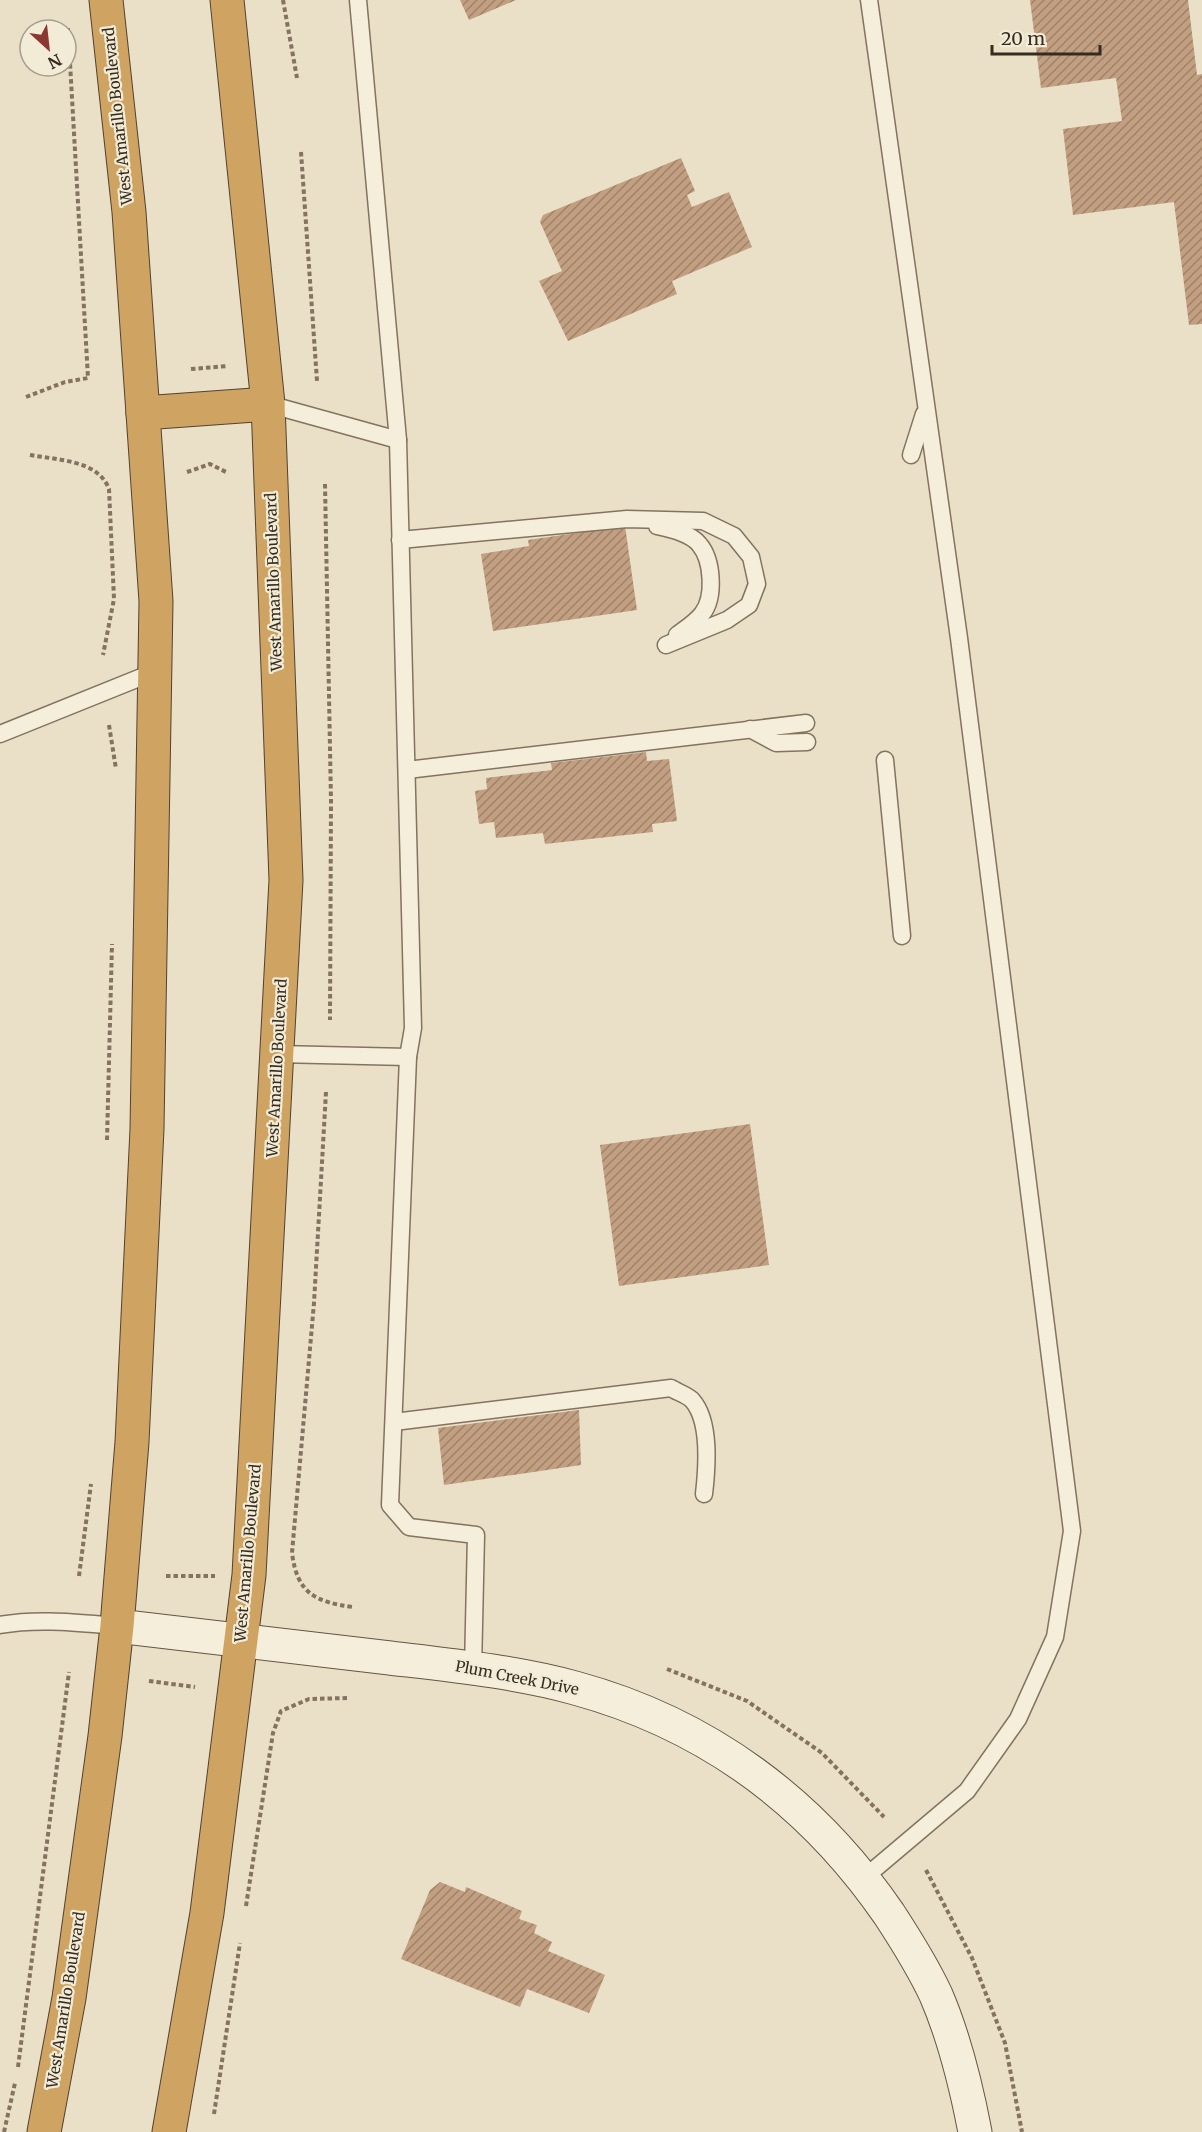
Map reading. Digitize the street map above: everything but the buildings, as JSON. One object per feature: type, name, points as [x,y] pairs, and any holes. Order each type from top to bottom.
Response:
[{"type":"highway","name":"West Amarillo Boulevard","points":[[44,2132],[69,1998],[105,1736],[117,1626],[132,1442],[147,1129],[156,601],[129,212],[106,0]]},
{"type":"highway","name":"West Amarillo Boulevard","points":[[170,2132],[207,1912],[250,1563],[285,880],[268,404],[227,0]]},
{"type":"highway","points":[[143,413],[268,404]]},
{"type":"street","name":"Plum Creek Drive","points":[[117,1626],[473,1669],[583,1690],[641,1711],[713,1746],[756,1773],[837,1846],[864,1878],[905,1938],[935,1993],[961,2066],[975,2132]]},
{"type":"lane","points":[[358,0],[398,440],[413,1028],[408,1057],[390,1505],[409,1527],[476,1535],[473,1669]]},
{"type":"lane","points":[[864,1878],[967,1791],[1018,1719],[1055,1637],[1072,1531],[958,638],[869,0]]},
{"type":"lane","points":[[268,404],[398,440]]},
{"type":"lane","points":[[911,455],[926,407]]},
{"type":"lane","points":[[400,540],[627,519],[703,521],[734,536],[751,557],[757,584],[749,605],[727,620],[666,645],[703,614],[711,591],[709,565],[699,543],[675,530],[627,519]]},
{"type":"lane","points":[[0,734],[154,672]]},
{"type":"lane","points":[[407,770],[806,723]]},
{"type":"lane","points":[[750,729],[776,742],[807,742]]},
{"type":"lane","points":[[879,764],[887,787],[902,936]]},
{"type":"lane","points":[[277,1054],[408,1057]]},
{"type":"lane","points":[[394,1422],[671,1388],[692,1400],[702,1419],[708,1462],[705,1494]]},
{"type":"lane","points":[[0,1625],[16,1622],[75,1622],[117,1626]]},
{"type":"path","points":[[283,0],[297,78]]},
{"type":"path","points":[[26,397],[65,382],[88,378],[71,78]]},
{"type":"path","points":[[301,152],[318,381]]},
{"type":"path","points":[[191,369],[231,365]]},
{"type":"path","points":[[30,455],[90,467],[104,476],[114,599],[103,655]]},
{"type":"path","points":[[187,472],[210,464],[228,473]]},
{"type":"path","points":[[325,484],[331,801],[330,1020]]},
{"type":"path","points":[[109,725],[117,773]]},
{"type":"path","points":[[107,1140],[112,938]]},
{"type":"path","points":[[326,1092],[314,1303],[292,1553],[295,1574],[308,1592],[319,1601],[353,1607]]},
{"type":"path","points":[[166,1576],[224,1575]]},
{"type":"path","points":[[667,1669],[747,1701],[822,1753],[884,1817]]},
{"type":"path","points":[[4,2132],[17,2073],[69,1672]]},
{"type":"path","points":[[149,1681],[195,1687]]},
{"type":"path","points":[[244,1917],[273,1733],[280,1712],[309,1699],[348,1698]]},
{"type":"path","points":[[926,1870],[972,1958],[1005,2043],[1022,2132]]},
{"type":"path","points":[[214,2114],[241,1941]]}]
